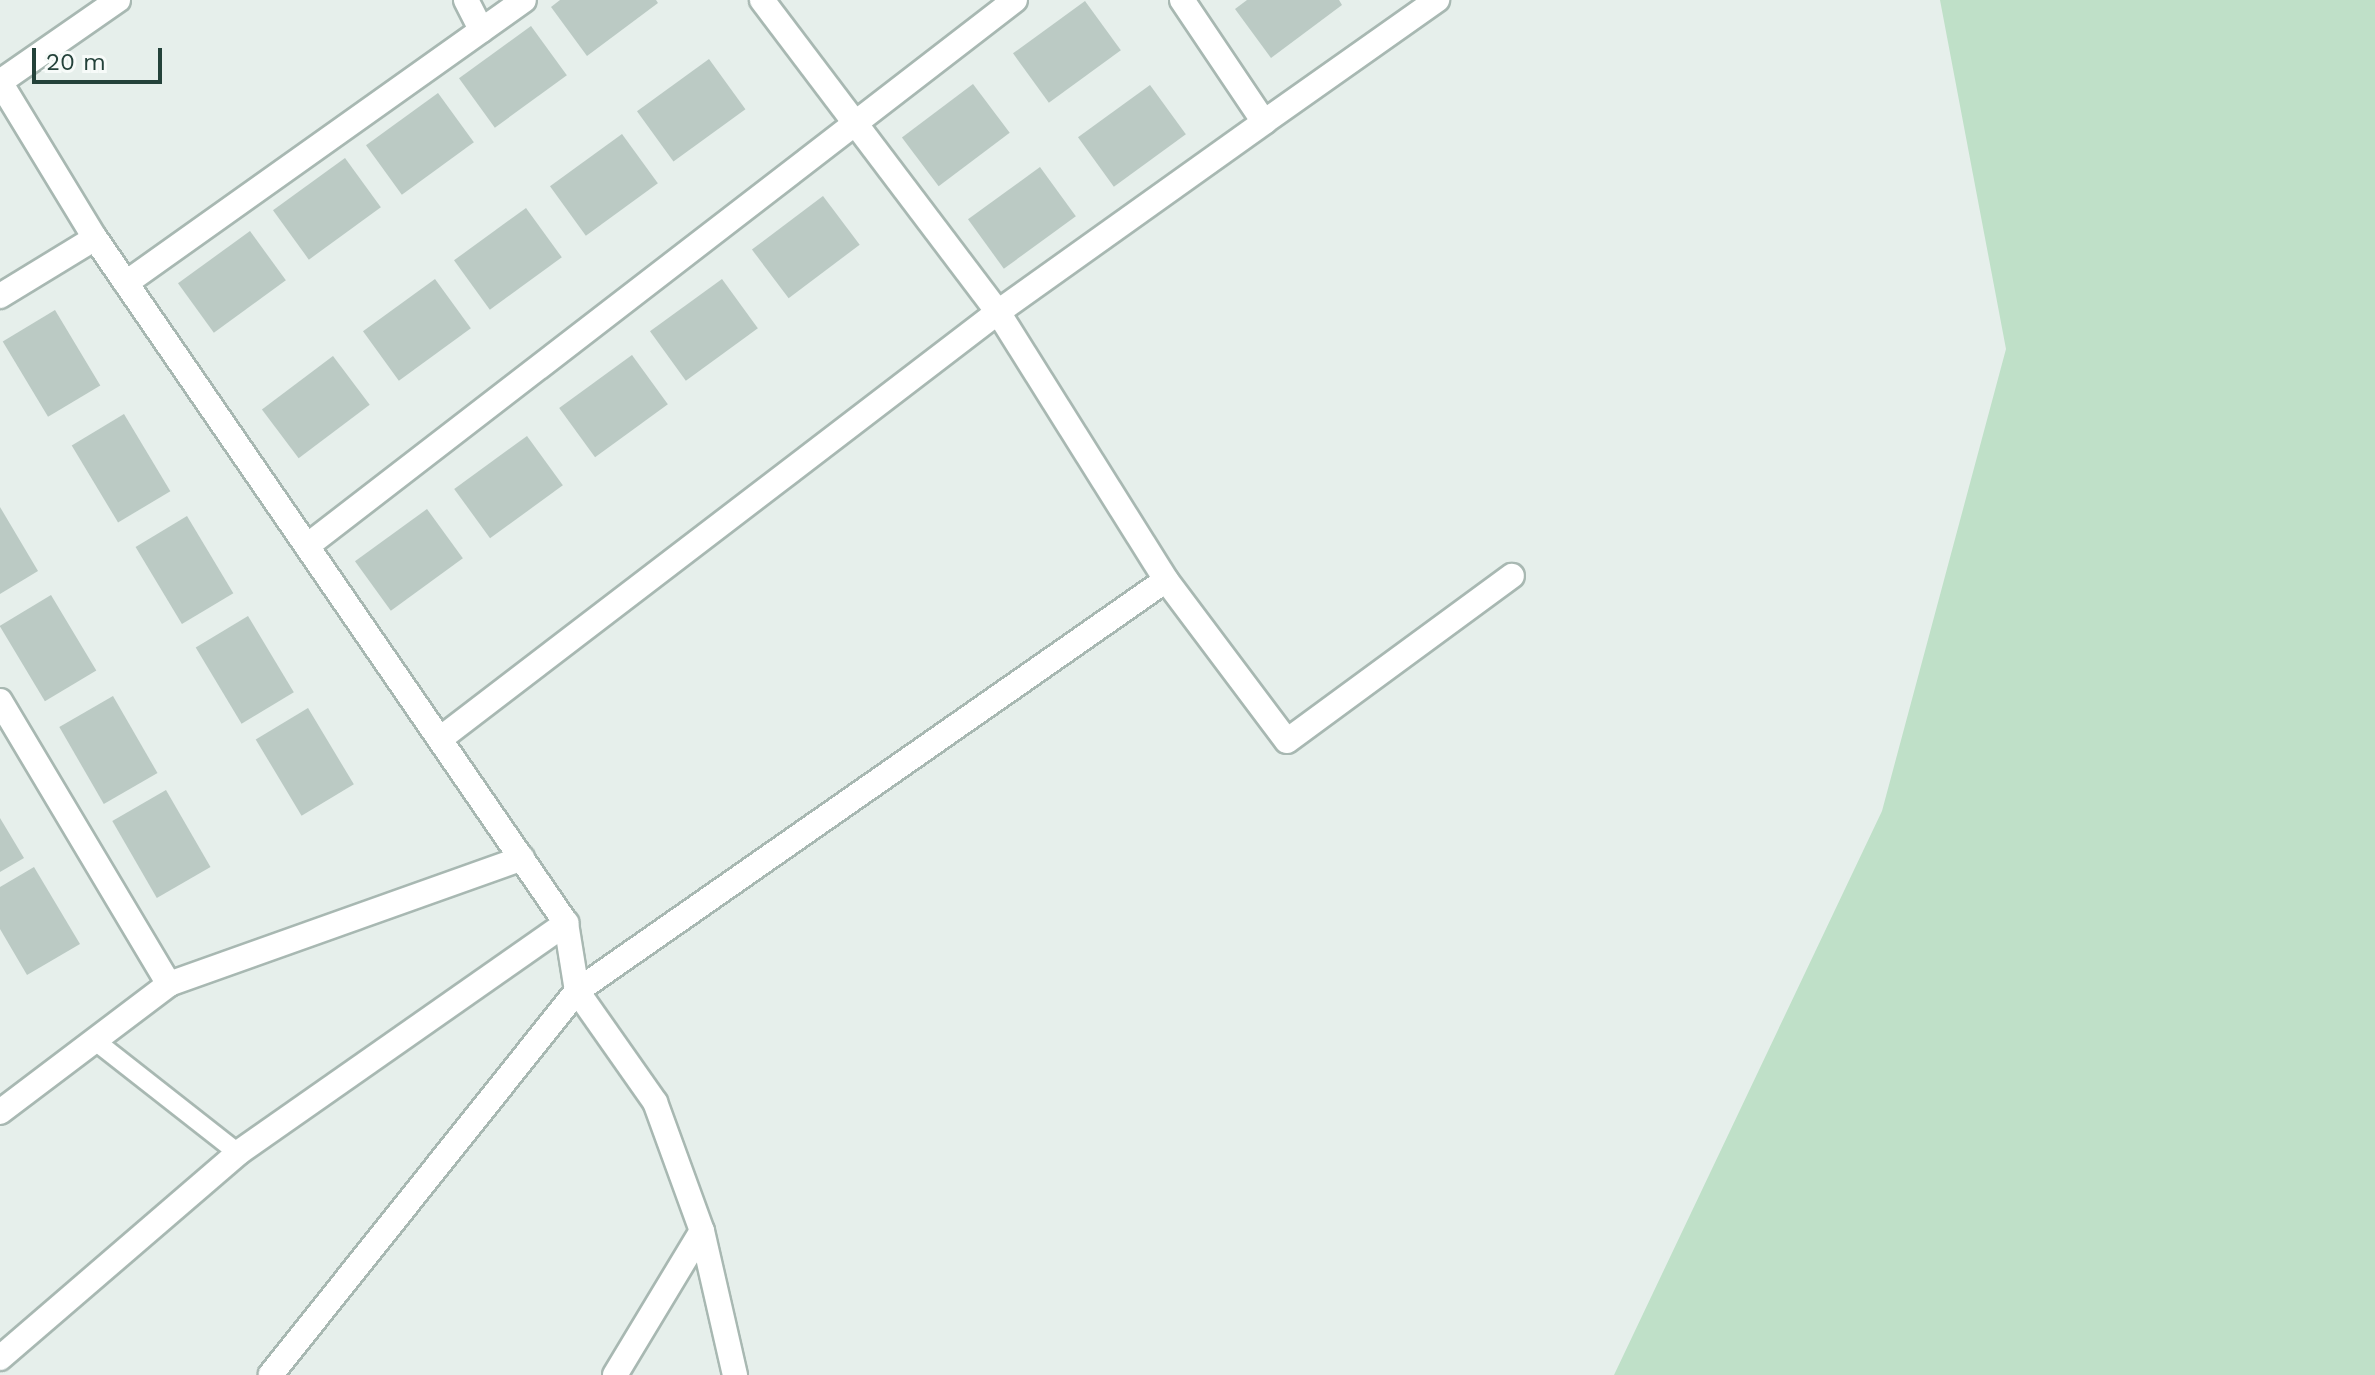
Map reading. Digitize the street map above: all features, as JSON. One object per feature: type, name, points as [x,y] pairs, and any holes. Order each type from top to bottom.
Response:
[{"type":"street","points":[[118,0],[0,82],[95,238],[566,923],[577,991],[655,1102],[702,1231],[735,1375]]},
{"type":"street","points":[[466,0],[481,30]]},
{"type":"street","points":[[126,283],[524,0]]},
{"type":"street","points":[[762,0],[998,312],[1166,580],[1287,741],[1512,576]]},
{"type":"street","points":[[307,546],[1015,0]]},
{"type":"street","points":[[1182,0],[1264,122]]},
{"type":"street","points":[[440,739],[998,312],[1437,0]]},
{"type":"street","points":[[0,296],[95,238]]},
{"type":"street","points":[[271,1375],[577,991],[1166,580]]},
{"type":"street","points":[[0,701],[169,984]]},
{"type":"street","points":[[0,1112],[169,984],[522,858]]},
{"type":"street","points":[[0,1358],[238,1153],[566,923]]},
{"type":"street","points":[[615,1375],[702,1231]]},
{"type":"lane","points":[[94,1040],[238,1153]]},
{"type":"green space","points":[[1940,0],[2375,0],[2375,1375],[1614,1375],[1882,811],[2006,349]]},
{"type":"building","points":[[560,0],[656,0],[658,3],[587,56],[551,7]]},
{"type":"building","points":[[1247,0],[1339,0],[1342,5],[1271,58],[1235,9]]},
{"type":"building","points":[[1085,1],[1121,50],[1049,103],[1013,53]]},
{"type":"building","points":[[531,26],[567,75],[495,128],[459,78]]},
{"type":"building","points":[[709,59],[745,109],[673,161],[637,111]]},
{"type":"building","points":[[973,84],[1010,133],[939,186],[902,138]]},
{"type":"building","points":[[1150,85],[1186,134],[1114,187],[1078,137]]},
{"type":"building","points":[[438,93],[474,142],[402,195],[366,145]]},
{"type":"building","points":[[622,134],[658,183],[586,236],[550,186]]},
{"type":"building","points":[[345,158],[381,207],[309,260],[273,210]]},
{"type":"building","points":[[1040,167],[1076,216],[1004,269],[968,219]]},
{"type":"building","points":[[823,196],[860,245],[789,298],[752,250]]},
{"type":"building","points":[[526,208],[562,257],[490,310],[454,260]]},
{"type":"building","points":[[250,231],[286,280],[214,333],[178,283]]},
{"type":"building","points":[[435,279],[471,328],[399,381],[363,331]]},
{"type":"building","points":[[722,279],[758,328],[686,381],[650,331]]},
{"type":"building","points":[[55,310],[100,385],[48,417],[3,341]]},
{"type":"building","points":[[632,355],[668,404],[595,457],[559,408]]},
{"type":"building","points":[[333,356],[370,405],[299,458],[262,410]]},
{"type":"building","points":[[124,414],[170,491],[118,523],[72,445]]},
{"type":"building","points":[[527,436],[563,485],[490,538],[454,489]]},
{"type":"building","points":[[0,507],[38,571],[0,594]]},
{"type":"building","points":[[427,509],[463,558],[391,611],[355,561]]},
{"type":"building","points":[[187,516],[233,593],[182,624],[136,547]]},
{"type":"building","points":[[51,595],[96,670],[45,701],[0,626]]},
{"type":"building","points":[[248,616],[294,692],[242,724],[196,647]]},
{"type":"building","points":[[113,696],[158,773],[104,804],[59,727]]},
{"type":"building","points":[[308,708],[354,784],[302,816],[256,739]]},
{"type":"building","points":[[166,790],[210,867],[157,898],[112,821]]},
{"type":"building","points":[[0,818],[24,858],[0,872]]},
{"type":"building","points":[[34,867],[80,944],[27,975],[0,929],[0,887]]}]
